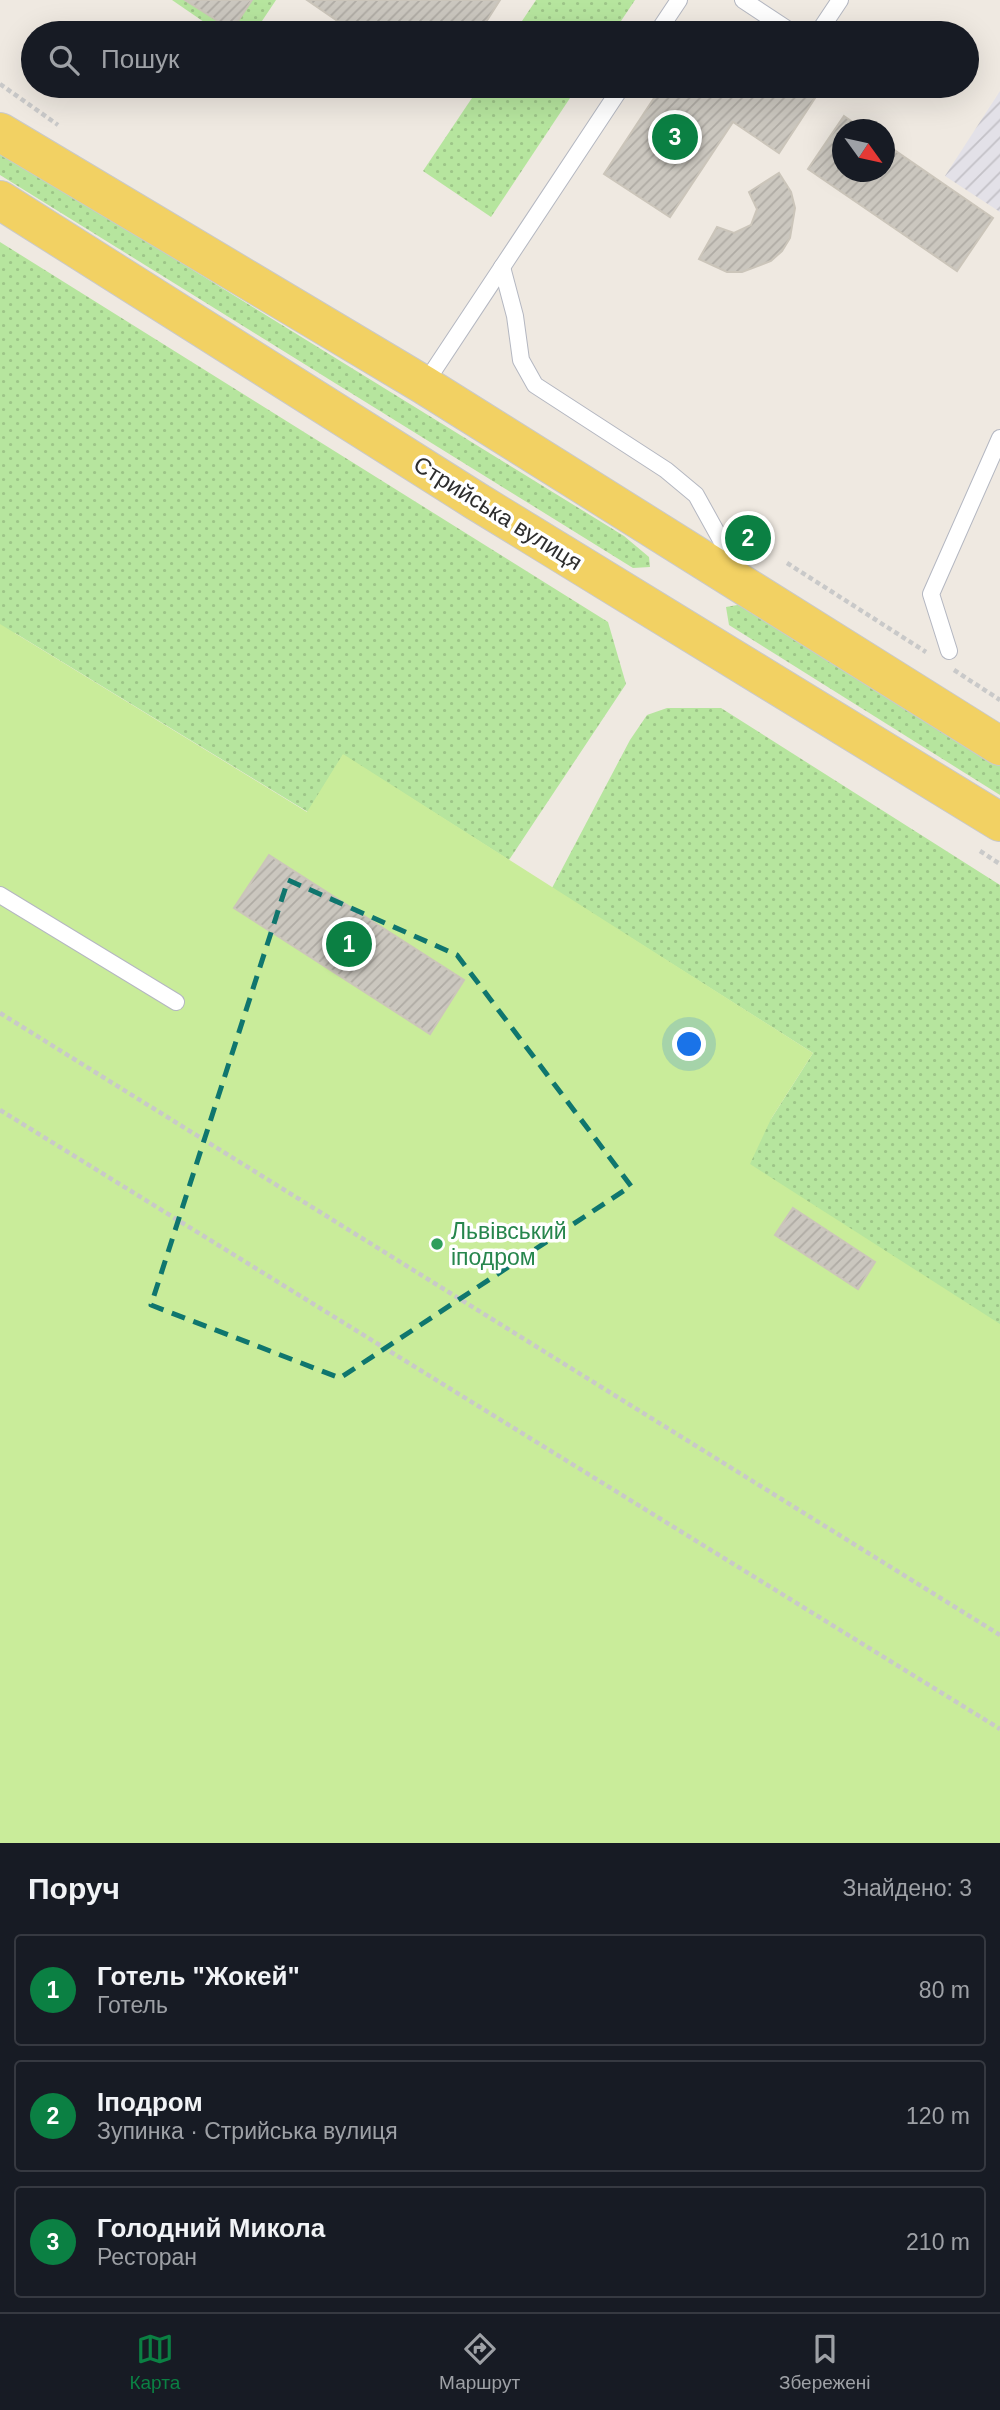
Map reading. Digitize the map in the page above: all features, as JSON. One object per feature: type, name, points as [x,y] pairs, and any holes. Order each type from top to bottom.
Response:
[{"type":"main road","points":[[0,132],[424,385],[1000,746]]},
{"type":"main road","name":"Стрийська вулиця","points":[[0,200],[476,501],[1000,822]]},
{"type":"lane","points":[[665,21],[679,0]]},
{"type":"lane","points":[[743,0],[775,21]]},
{"type":"lane","points":[[826,21],[840,0]]},
{"type":"lane","points":[[424,385],[614,98]]},
{"type":"lane","points":[[502,267],[515,316],[521,360],[535,385],[666,470],[696,495],[746,586]]},
{"type":"lane","points":[[949,651],[931,594],[1000,438]]},
{"type":"lane","points":[[0,895],[176,1002]]},
{"type":"path","points":[[787,563],[930,655]]},
{"type":"path","points":[[953,670],[1000,700]]},
{"type":"path","points":[[0,1013],[1000,1635]]},
{"type":"path","points":[[0,1110],[1000,1729]]},
{"type":"highlighted area","points":[[288,880],[457,955],[631,1186],[340,1378],[151,1305]]},
{"type":"shaded area","points":[[1000,91],[1000,212],[945,176]]},
{"type":"green space","points":[[172,0],[276,0],[262,21],[203,21]]},
{"type":"green space","points":[[536,0],[635,0],[621,21],[522,21]]},
{"type":"green space","points":[[472,98],[570,98],[491,217],[423,171]]},
{"type":"green space","points":[[0,151],[624,536],[649,557],[650,567],[633,568],[0,175]]},
{"type":"green space","points":[[0,242],[608,622],[626,684],[509,860],[343,755],[308,812],[15,633],[0,654]]},
{"type":"green space","points":[[743,604],[1000,766],[1000,795],[729,625],[726,607]]},
{"type":"green space","name":"Львівський іподром","points":[[0,624],[307,812],[343,754],[813,1053],[771,1119],[750,1164],[1000,1324],[1000,1843],[0,1843]]},
{"type":"green space","points":[[667,708],[721,708],[1000,885],[1000,1544],[498,1002],[771,1119],[813,1053],[552,888],[630,740],[647,715]]},
{"type":"building","points":[[185,0],[252,0],[238,21],[218,21]]},
{"type":"building","points":[[307,0],[500,0],[487,21],[338,21]]},
{"type":"building","points":[[654,98],[815,98],[779,153],[733,122],[670,217],[604,174]]},
{"type":"building","points":[[832,134],[832,182],[895,182],[895,151],[993,218],[957,271],[808,169]]},
{"type":"building","points":[[779,173],[791,192],[795,208],[790,238],[782,251],[771,261],[742,272],[727,272],[699,259],[717,227],[734,233],[751,225],[757,209],[749,192]]},
{"type":"building","points":[[269,855],[464,980],[430,1034],[234,908]]},
{"type":"building","points":[[793,1208],[875,1262],[858,1289],[775,1235]]},
{"type":"place","name":"Голодний Микола","points":[[675,137]]},
{"type":"place","name":"Іподром","points":[[748,538]]},
{"type":"place","name":"Готель \"Жокей\"","points":[[349,944]]},
{"type":"place","name":"Львівський іподром","points":[[437,1244]]}]
